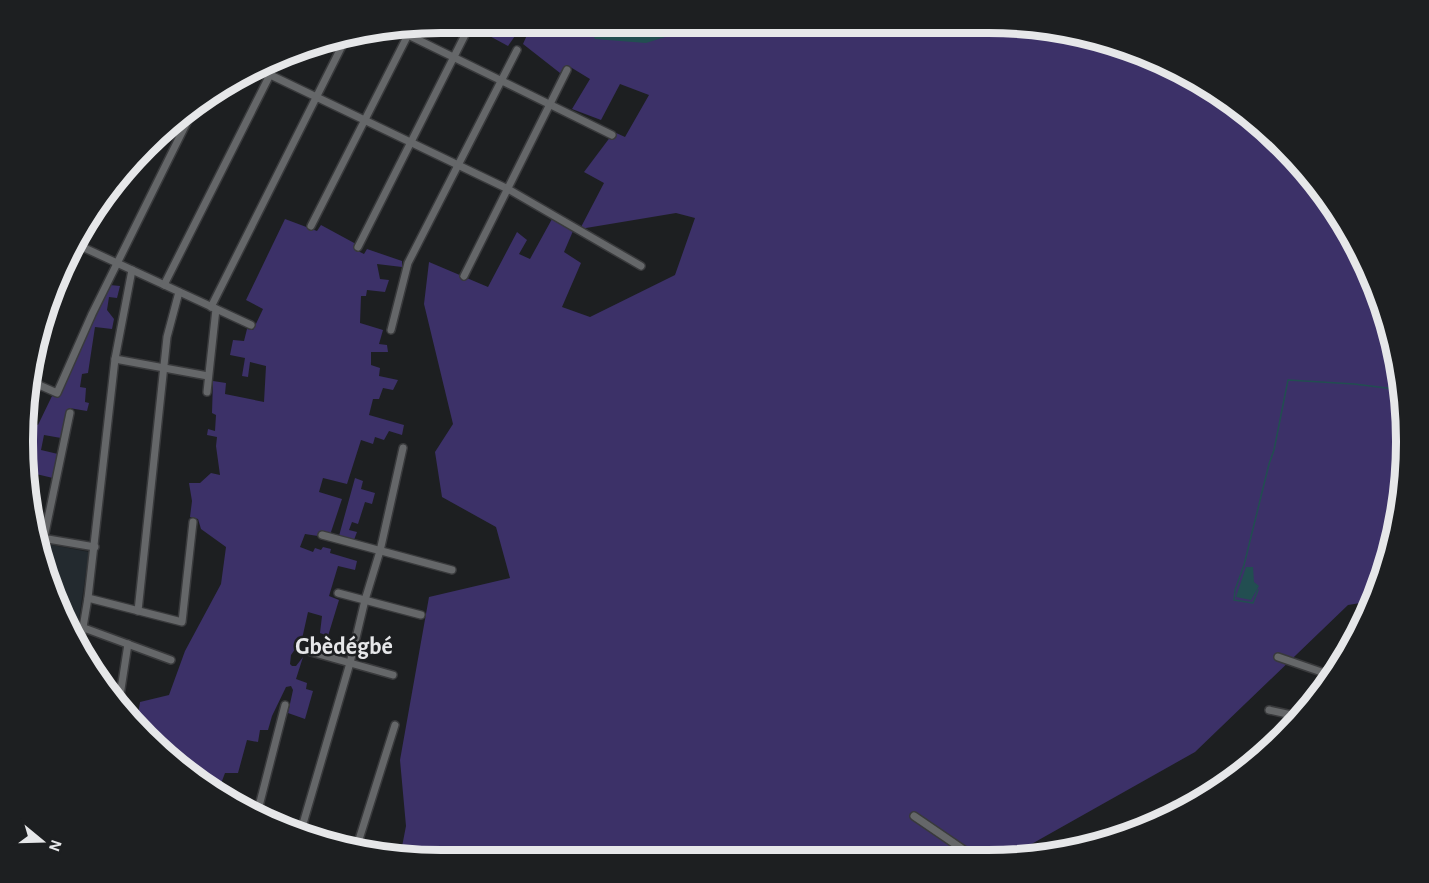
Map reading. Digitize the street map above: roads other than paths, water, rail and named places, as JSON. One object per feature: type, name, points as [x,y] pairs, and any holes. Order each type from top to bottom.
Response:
[{"type":"street","points":[[358,247],[466,33]]},
{"type":"street","points":[[311,226],[408,35],[612,135]]},
{"type":"street","points":[[207,392],[213,308],[342,46]]},
{"type":"street","points":[[391,330],[408,263],[517,50]]},
{"type":"street","points":[[164,285],[273,70]]},
{"type":"street","points":[[464,276],[567,70]]},
{"type":"street","points":[[266,73],[508,189],[641,266]]},
{"type":"street","points":[[37,384],[57,393],[117,263],[187,122]]},
{"type":"street","points":[[83,247],[251,325]]},
{"type":"street","points":[[82,635],[115,359],[132,270]]},
{"type":"street","points":[[138,611],[167,337],[179,291]]},
{"type":"street","points":[[115,359],[208,376]]},
{"type":"street","points":[[44,536],[70,413]]},
{"type":"street","points":[[303,825],[380,551],[403,448]]},
{"type":"street","points":[[88,598],[182,622],[193,522]]},
{"type":"street","points":[[322,536],[452,570]]},
{"type":"street","points":[[45,538],[94,547]]},
{"type":"street","points":[[338,593],[421,615]]},
{"type":"street","points":[[84,628],[171,660]]},
{"type":"street","points":[[120,694],[128,644]]},
{"type":"street","points":[[311,652],[393,675]]},
{"type":"street","points":[[1278,657],[1324,673]]},
{"type":"street","points":[[259,807],[285,705]]},
{"type":"street","points":[[1269,710],[1291,715]]},
{"type":"street","points":[[358,841],[395,725]]},
{"type":"street","points":[[914,816],[964,850]]},
{"type":"water","points":[[592,33],[678,33],[646,43],[595,39]]},
{"type":"water","points":[[1246,567],[1253,567],[1254,582],[1259,586],[1251,600],[1236,597]]},
{"type":"waterway","points":[[1258,590],[1253,603],[1234,600],[1274,450],[1288,380],[1393,389]]},
{"type":"district","name":"Gbèdégbé","points":[[344,646]]}]
